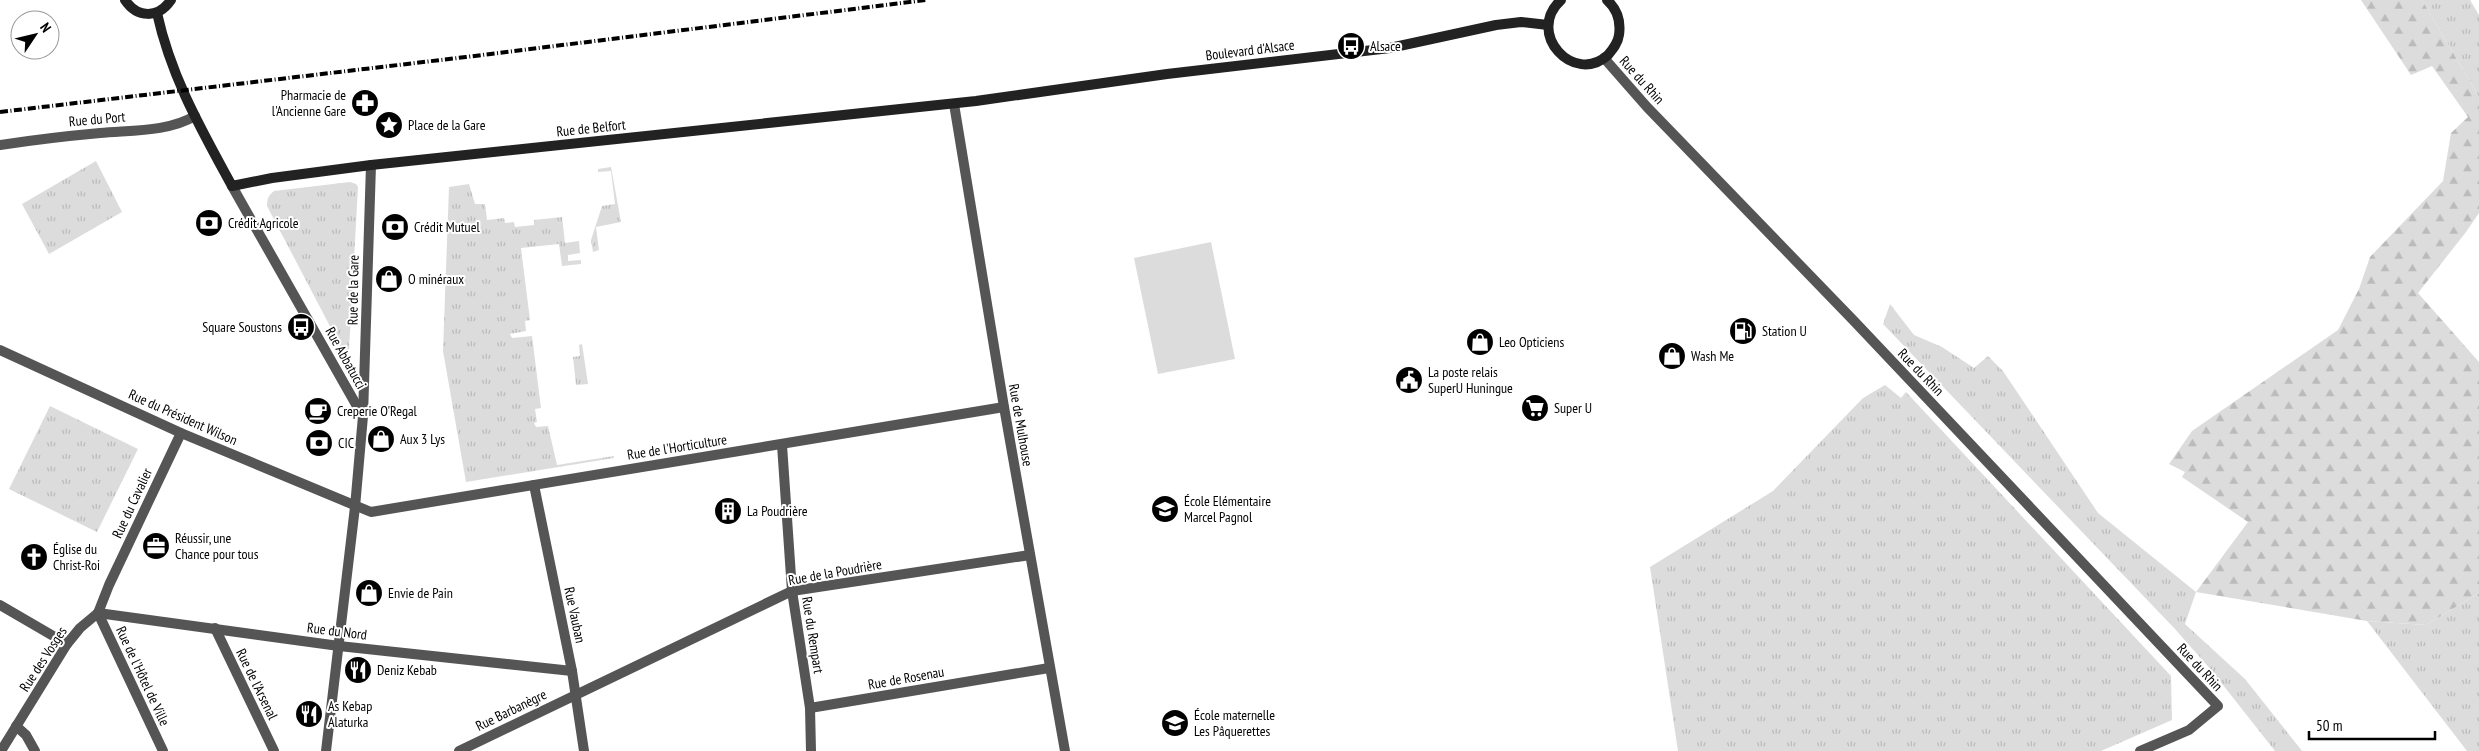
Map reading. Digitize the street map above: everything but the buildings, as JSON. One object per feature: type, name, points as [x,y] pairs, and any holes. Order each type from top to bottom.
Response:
[{"type":"main road","points":[[124,0],[138,13],[157,13],[166,7],[171,0]]},
{"type":"main road","points":[[1562,0],[1551,14],[1548,25],[1553,45],[1568,60],[1586,64],[1604,58],[1613,50],[1619,39],[1618,16],[1607,0]]},
{"type":"main road","name":"Rue Abbatucci","points":[[157,13],[170,63],[195,116],[232,186]]},
{"type":"main road","name":"Boulevard d'Alsace","points":[[954,104],[1167,74],[1390,48],[1496,25],[1521,22],[1548,25]]},
{"type":"main road","name":"Rue de Belfort","points":[[232,186],[272,178],[371,165],[954,104]]},
{"type":"street","name":"Rue du Rhin","points":[[1604,58],[1654,114],[1854,321],[2218,706],[2189,730],[2140,751]]},
{"type":"street","name":"Rue de Mulhouse","points":[[954,104],[1004,407],[1065,751]]},
{"type":"street","name":"Rue du Port","points":[[0,145],[48,138],[158,128],[184,122],[195,116]]},
{"type":"street","name":"Rue de la Gare","points":[[363,416],[371,165]]},
{"type":"street","name":"Rue Abbatucci","points":[[232,186],[363,416]]},
{"type":"street","name":"Rue du Président Wilson","points":[[0,350],[181,433],[355,507]]},
{"type":"street","name":"Rue de l'Horticulture","points":[[355,507],[371,512],[1004,407]]},
{"type":"street","points":[[326,751],[355,507],[363,416]]},
{"type":"street","name":"Rue du Cavalier","points":[[98,613],[109,585],[181,433]]},
{"type":"street","name":"Rue du Rempart","points":[[782,445],[792,591],[810,708]]},
{"type":"street","name":"Rue Vauban","points":[[534,485],[572,671],[584,751]]},
{"type":"street","name":"Rue de la Poudrière","points":[[575,694],[792,591],[1030,555]]},
{"type":"street","points":[[0,606],[67,644]]},
{"type":"street","name":"Rue du Nord","points":[[98,613],[339,646],[572,671]]},
{"type":"street","name":"Rue des Vosges","points":[[1,751],[67,644],[80,628],[98,613]]},
{"type":"street","name":"Rue de l'Hôtel de Ville","points":[[98,613],[163,751]]},
{"type":"street","name":"Rue de l'Arsenal","points":[[215,628],[274,751]]},
{"type":"street","name":"Rue de Rosenau","points":[[810,708],[1049,668]]},
{"type":"street","name":"Rue Barbanègre","points":[[459,751],[575,694]]},
{"type":"street","points":[[810,708],[811,751]]},
{"type":"street","points":[[16,726],[26,735],[35,751]]},
{"type":"green space","points":[[2361,0],[2422,0],[2479,97],[2479,213],[2418,293],[2479,362],[2479,593],[2426,625],[2367,621],[2196,592],[2248,522],[2182,477],[2185,472],[2169,464],[2192,431],[2338,330],[2359,289],[2370,257],[2443,181],[2451,133],[2468,117],[2432,66],[2411,75]]},
{"type":"green space","points":[[2422,0],[2470,0],[2479,15],[2479,97]]},
{"type":"green space","points":[[96,161],[122,212],[49,254],[22,204]]},
{"type":"green space","points":[[611,167],[621,222],[596,227],[599,250],[593,252],[591,240],[602,206],[615,204],[611,171],[598,172],[598,169]]},
{"type":"green space","points":[[350,182],[358,187],[349,350],[344,353],[267,204],[269,196],[274,191]]},
{"type":"green space","points":[[469,184],[475,204],[485,204],[487,220],[504,218],[505,223],[514,222],[515,227],[534,225],[534,220],[562,217],[565,243],[579,241],[580,253],[568,255],[568,261],[581,260],[581,264],[562,266],[559,244],[521,248],[530,320],[525,321],[526,331],[510,334],[512,338],[532,336],[541,408],[535,409],[537,422],[534,423],[536,427],[548,426],[557,465],[614,456],[614,458],[466,482],[443,351],[449,187]]},
{"type":"green space","points":[[1211,242],[1235,359],[1158,374],[1134,258]]},
{"type":"green space","points":[[1890,304],[1914,335],[1942,347],[1974,368],[1988,356],[2003,371],[2098,513],[2196,592],[2185,624],[2245,679],[2302,751],[2275,751],[2212,671],[2175,629],[1883,324]]},
{"type":"green space","points":[[582,344],[588,384],[576,385],[573,357],[580,356],[579,345]]},
{"type":"green space","points":[[1885,385],[1901,398],[1906,392],[2171,676],[2172,720],[2101,751],[1678,751],[1650,567],[1773,491],[1863,398]]},
{"type":"green space","points":[[50,406],[138,449],[97,532],[9,489]]},
{"type":"green space","points":[[2479,593],[2479,751],[2467,751],[2367,621],[2426,625]]},
{"type":"railway","points":[[0,112],[926,0]]},
{"type":"place","name":"Alsace","points":[[1351,46]]},
{"type":"place","name":"Pharmacie de l'Ancienne Gare","points":[[365,103]]},
{"type":"place","name":"Place de la Gare","points":[[389,125]]},
{"type":"place","name":"Crédit Agricole","points":[[209,223]]},
{"type":"place","name":"Crédit Mutuel","points":[[395,227]]},
{"type":"place","name":"O minéraux","points":[[389,279]]},
{"type":"place","name":"Square Soustons","points":[[301,327]]},
{"type":"place","name":"Station U","points":[[1743,331]]},
{"type":"place","name":"Leo Opticiens","points":[[1480,342]]},
{"type":"place","name":"Wash Me","points":[[1672,356]]},
{"type":"place","name":"La poste relais SuperU Huningue","points":[[1409,380]]},
{"type":"place","name":"Super U","points":[[1535,408]]},
{"type":"place","name":"Creperie O'Regal","points":[[318,411]]},
{"type":"place","name":"Aux 3 Lys","points":[[381,439]]},
{"type":"place","name":"CIC","points":[[319,443]]},
{"type":"place","name":"École Elémentaire Marcel Pagnol","points":[[1165,509]]},
{"type":"place","name":"La Poudrière","points":[[728,511]]},
{"type":"place","name":"Réussir, une Chance pour tous","points":[[156,546]]},
{"type":"place","name":"Église du Christ-Roi","points":[[34,557]]},
{"type":"place","name":"Envie de Pain","points":[[369,593]]},
{"type":"place","name":"Deniz Kebab","points":[[358,670]]},
{"type":"place","name":"As Kebap Alaturka","points":[[309,714]]},
{"type":"place","name":"École maternelle Les Pâquerettes","points":[[1175,723]]}]
